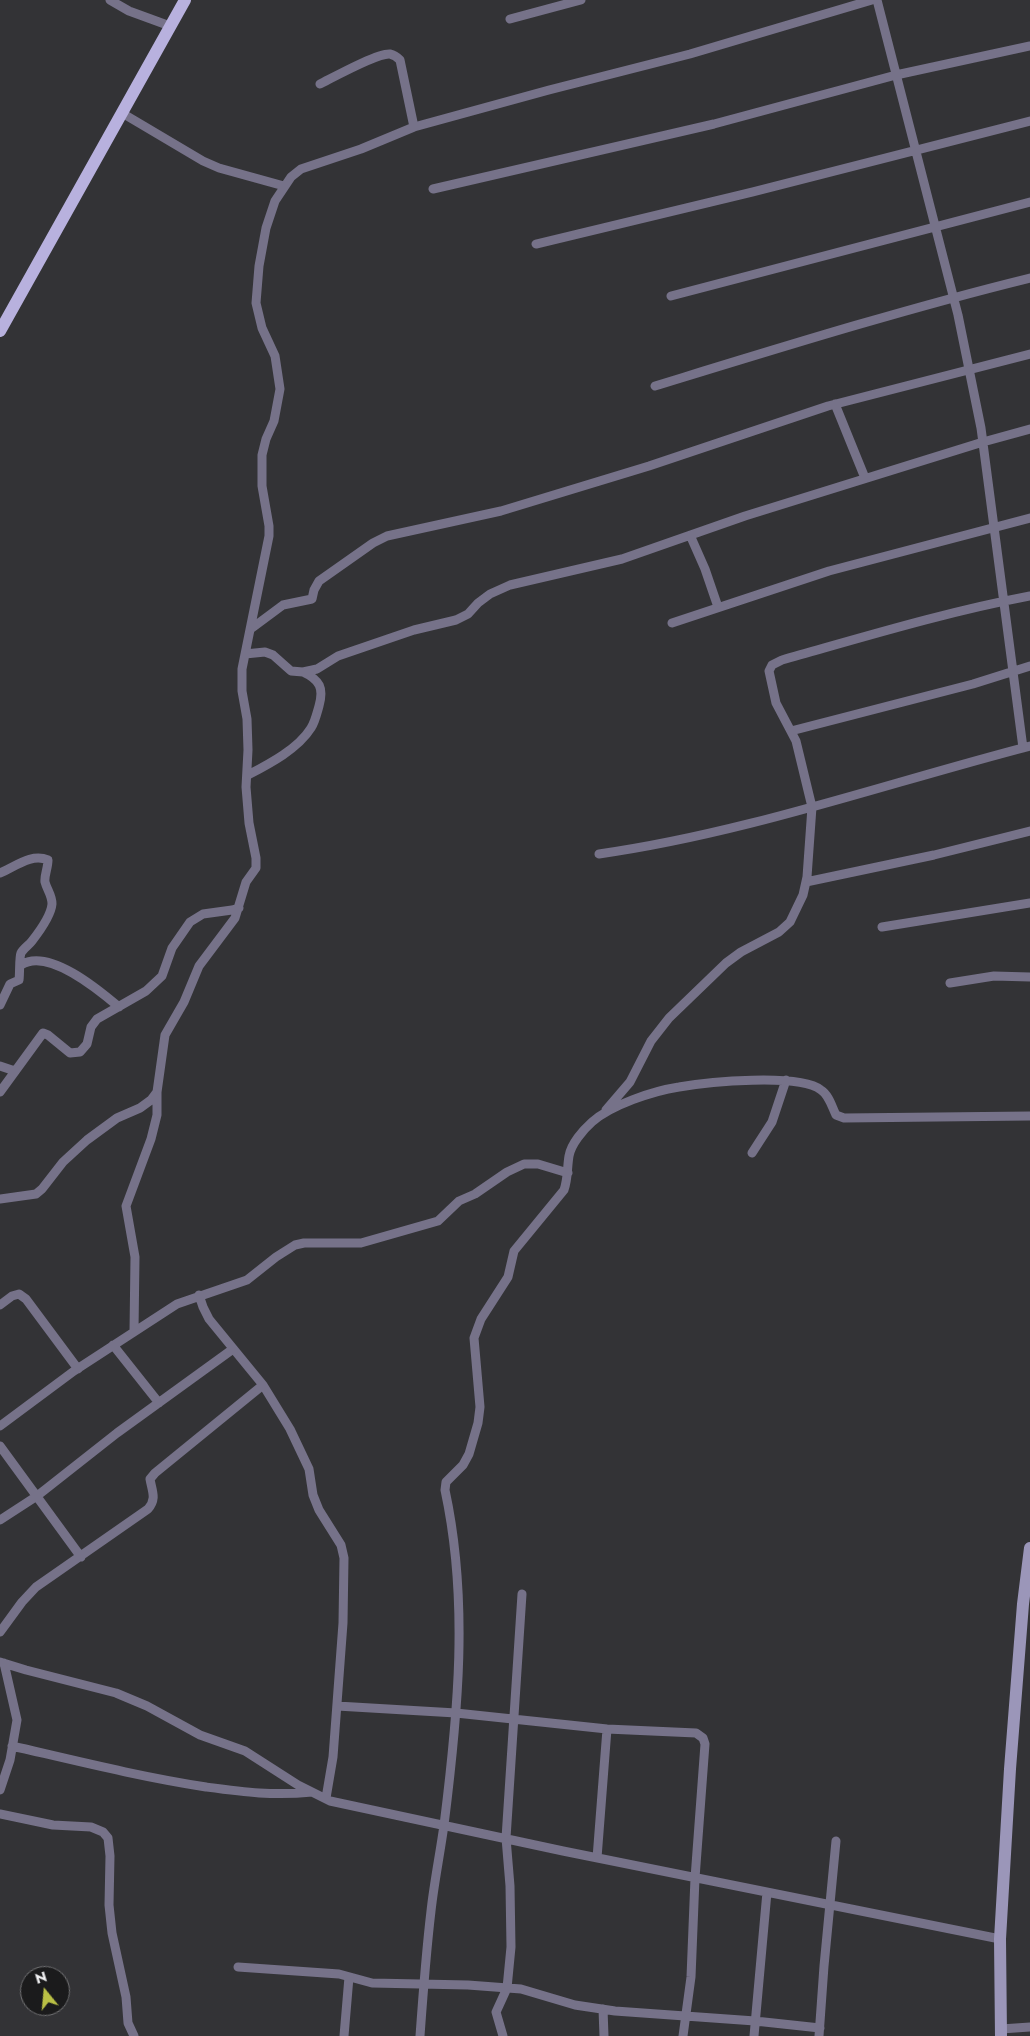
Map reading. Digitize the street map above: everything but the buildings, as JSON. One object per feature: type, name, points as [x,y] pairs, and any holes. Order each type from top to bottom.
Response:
[{"type":"main road","points":[[0,331],[185,0]]},
{"type":"main road","points":[[1001,2033],[1000,1940],[1010,1769],[1023,1604],[1030,1548]]},
{"type":"street","points":[[110,0],[129,11],[170,26]]},
{"type":"street","points":[[510,19],[581,0]]},
{"type":"street","points":[[134,1331],[135,1257],[126,1206],[151,1138],[157,1114],[157,1092],[165,1035],[184,1002],[199,966],[228,930],[239,908],[246,882],[256,868],[246,787],[248,775],[247,719],[242,691],[245,654],[252,628],[269,526],[262,486],[262,455],[266,439],[274,421],[280,389],[276,356],[262,328],[256,303],[259,266],[266,228],[275,201],[290,177],[301,168],[362,149],[414,127],[690,54],[872,0]]},
{"type":"street","points":[[598,854],[626,850],[767,820],[1026,747],[1013,672],[983,442],[969,369],[953,297],[877,0]]},
{"type":"street","points":[[433,189],[714,124],[896,75],[1030,46]]},
{"type":"street","points":[[320,84],[377,57],[389,54],[396,56],[400,60],[414,127]]},
{"type":"street","points":[[122,113],[203,161],[219,168],[284,186]]},
{"type":"street","points":[[536,244],[752,192],[1030,121]]},
{"type":"street","points":[[670,296],[1030,202]]},
{"type":"street","points":[[655,386],[953,297],[1030,278]]},
{"type":"street","points":[[252,628],[284,605],[312,599],[319,581],[373,543],[387,536],[502,512],[650,466],[835,404],[1030,354]]},
{"type":"street","points":[[835,404],[865,478]]},
{"type":"street","points":[[303,672],[316,668],[338,656],[414,630],[456,620],[468,614],[490,594],[510,585],[622,559],[865,478],[1030,429]]},
{"type":"street","points":[[672,623],[829,571],[1030,518]]},
{"type":"street","points":[[690,535],[718,607]]},
{"type":"street","points":[[420,2036],[423,1983],[431,1910],[444,1825],[459,1667],[460,1596],[456,1556],[445,1490],[446,1482],[463,1465],[469,1454],[478,1423],[480,1407],[474,1338],[489,1304],[508,1277],[514,1251],[564,1190],[568,1173],[569,1154],[578,1137],[590,1123],[603,1113],[630,1082],[651,1041],[669,1018],[726,963],[740,952],[779,932],[790,922],[803,895],[806,882],[812,807],[796,741],[776,703],[769,671],[772,664],[864,637],[1003,601],[1030,596]]},
{"type":"street","points":[[245,654],[265,652],[273,655],[291,671],[303,672],[315,678],[320,686],[321,697],[311,728],[299,741],[283,754],[248,775]]},
{"type":"street","points":[[791,731],[973,684],[1030,666]]},
{"type":"street","points":[[806,882],[934,855],[1030,831]]},
{"type":"street","points":[[0,873],[27,860],[41,857],[48,860],[45,883],[50,892],[52,904],[42,926],[21,953],[19,980],[10,984],[0,1005]]},
{"type":"street","points":[[882,927],[1030,903]]},
{"type":"street","points":[[0,1092],[43,1033],[70,1053],[80,1052],[87,1044],[91,1027],[97,1019],[146,991],[162,976],[172,948],[190,922],[203,914],[239,908]]},
{"type":"street","points":[[21,964],[28,960],[37,961],[70,970],[119,1007]]},
{"type":"street","points":[[950,984],[994,976],[1030,977]]},
{"type":"street","points":[[0,1066],[15,1071]]},
{"type":"street","points":[[603,1113],[655,1092],[679,1087],[786,1080],[820,1088],[826,1094],[836,1115],[844,1118],[1030,1116]]},
{"type":"street","points":[[752,1153],[772,1122],[786,1080]]},
{"type":"street","points":[[0,1199],[36,1194],[63,1162],[87,1140],[117,1118],[140,1108],[151,1100],[157,1092]]},
{"type":"street","points":[[0,1426],[78,1369],[177,1304],[247,1280],[295,1245],[304,1243],[361,1242],[438,1221],[459,1201],[475,1194],[507,1172],[524,1164],[538,1164],[568,1173]]},
{"type":"street","points":[[0,1305],[12,1296],[19,1294],[26,1300],[78,1369]]},
{"type":"street","points":[[199,1295],[203,1308],[233,1349],[263,1385],[302,1450],[309,1468],[313,1495],[319,1510],[341,1545],[344,1558],[343,1623],[334,1757],[326,1798]]},
{"type":"street","points":[[113,1345],[160,1403]]},
{"type":"street","points":[[0,1520],[37,1496],[117,1433],[233,1349]]},
{"type":"street","points":[[0,1632],[22,1602],[36,1588],[66,1564],[81,1557],[148,1509],[153,1503],[150,1479],[155,1473],[263,1385]]},
{"type":"street","points":[[0,1446],[63,1535],[81,1557]]},
{"type":"street","points":[[503,2036],[496,2012],[507,1988],[511,1947],[510,1886],[506,1838],[522,1594]]},
{"type":"street","points":[[0,1790],[10,1760],[17,1720],[2,1662],[116,1693],[147,1706],[200,1735],[245,1751],[298,1785],[326,1798],[597,1858],[1000,1940]]},
{"type":"street","points":[[337,1706],[456,1713],[607,1728],[696,1732],[703,1738],[705,1744],[695,1878],[691,1977],[683,2036]]},
{"type":"street","points":[[597,1858],[607,1728]]},
{"type":"street","points":[[12,1746],[175,1782],[243,1792],[283,1795],[312,1792]]},
{"type":"street","points":[[0,1814],[53,1825],[91,1827],[103,1832],[108,1838],[110,1856],[109,1906],[112,1933],[126,1997],[128,2023],[134,2036]]},
{"type":"street","points":[[238,1967],[339,1974],[372,1982],[520,1989],[575,2005],[603,2009],[755,2021],[820,2032],[829,1905],[836,1841]]},
{"type":"street","points":[[754,2036],[767,1892]]},
{"type":"street","points":[[344,2036],[349,1977]]},
{"type":"street","points":[[603,2009],[604,2036]]},
{"type":"street","points":[[1001,2033],[1030,2027]]}]
